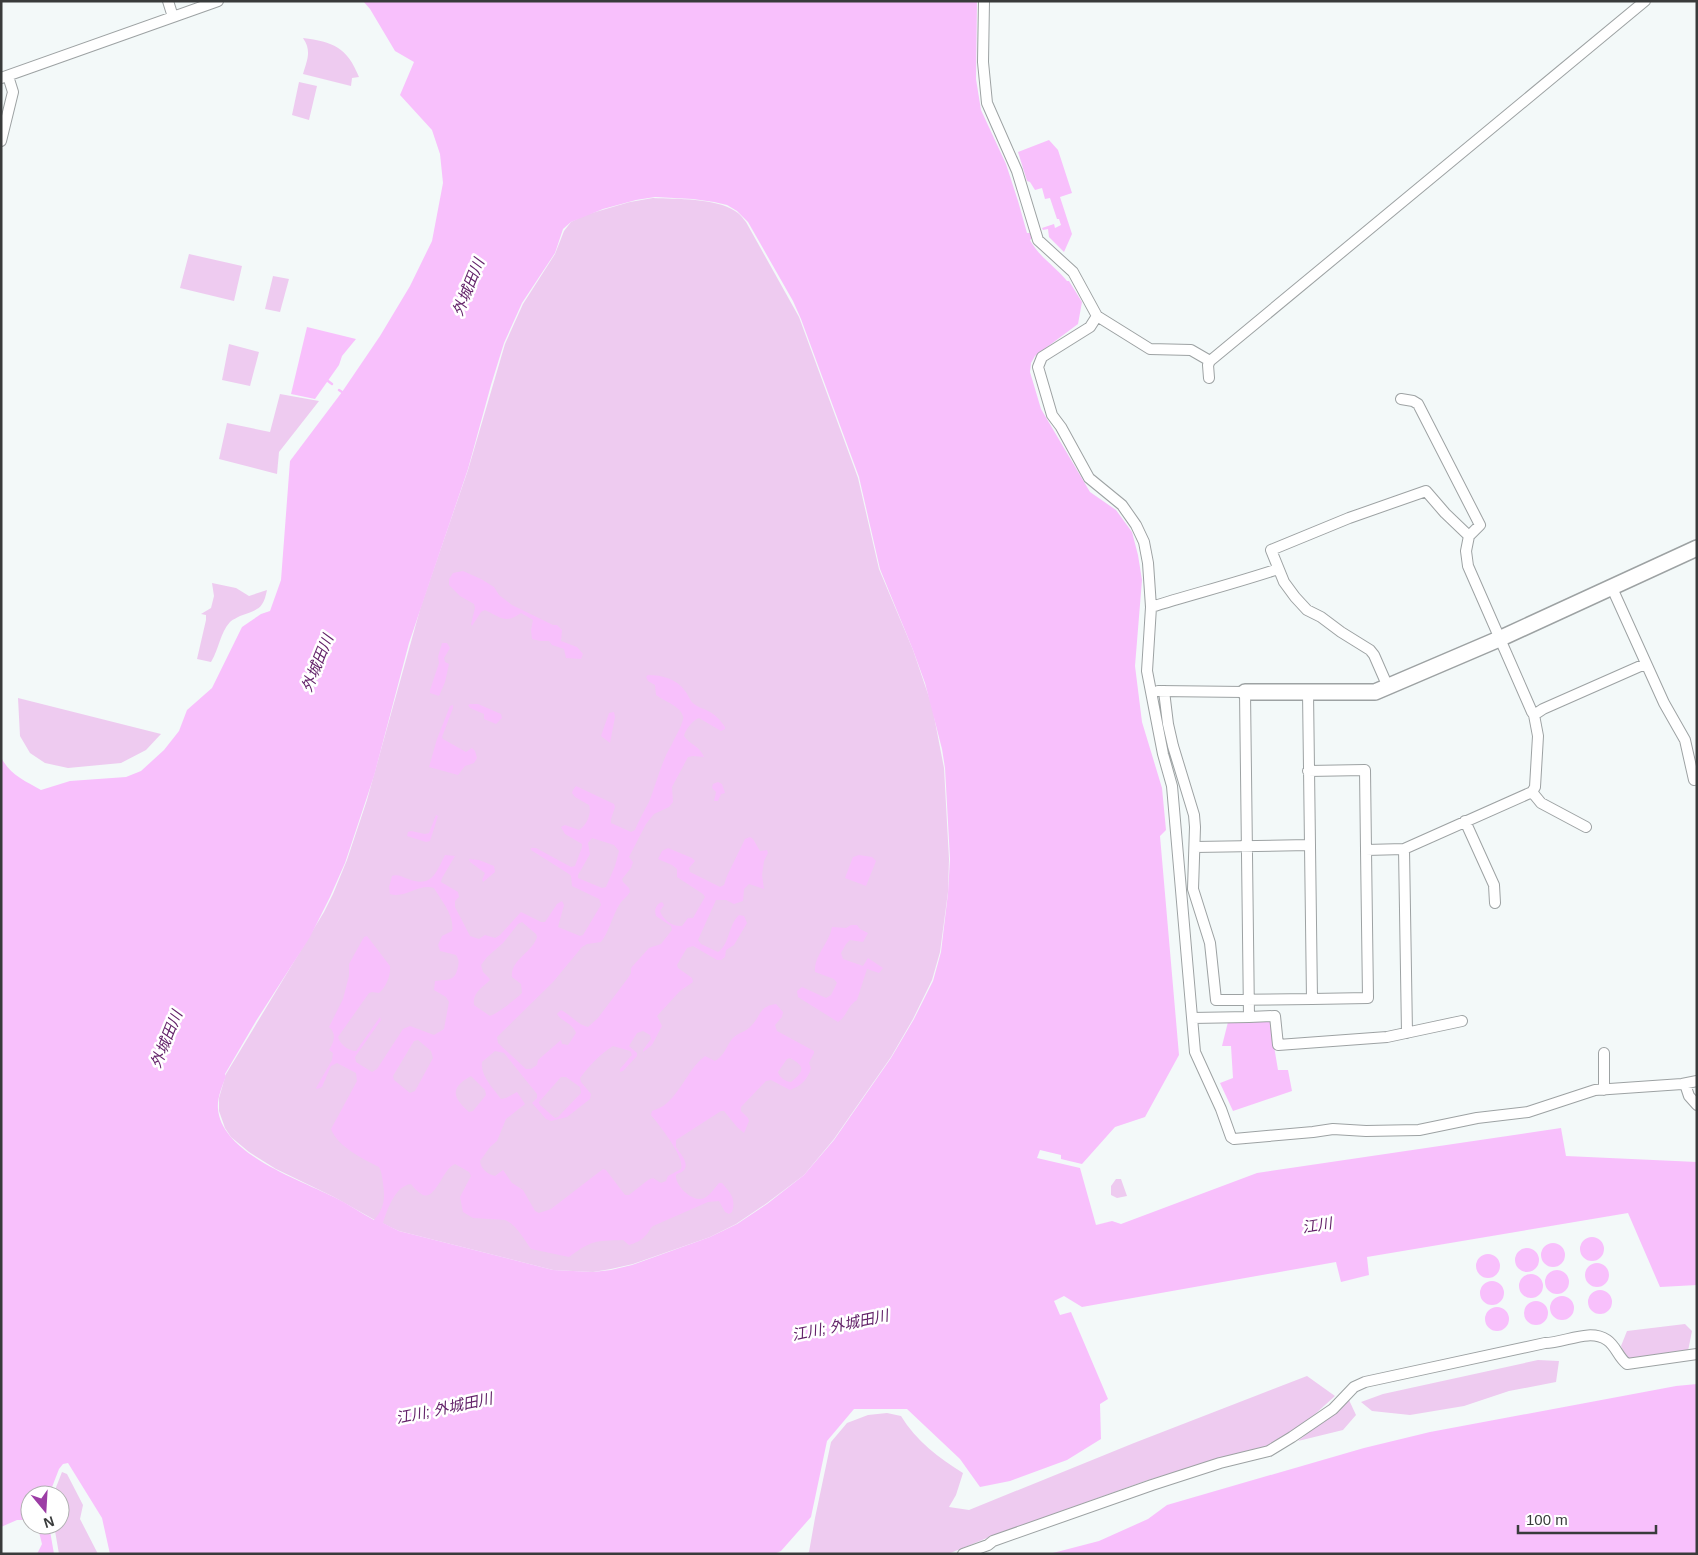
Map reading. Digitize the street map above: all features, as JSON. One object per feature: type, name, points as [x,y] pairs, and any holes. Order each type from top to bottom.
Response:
[{"type":"street","points":[[168,1],[173,17]]},
{"type":"street","points":[[1,142],[13,92],[5,77],[218,1]]},
{"type":"street","points":[[984,1],[983,62],[986,103],[1004,138],[1017,171],[1038,240],[1073,272],[1097,316],[1150,348],[1191,350],[1210,361]]},
{"type":"street","points":[[1209,378],[1208,366],[1210,361],[1645,1]]},
{"type":"street","points":[[1097,316],[1090,327],[1042,357],[1038,367],[1039,374],[1052,415],[1061,427],[1089,478],[1122,505],[1136,525],[1144,542],[1148,563],[1151,607],[1146,671],[1163,754],[1172,786],[1195,1052],[1221,1109],[1231,1137],[1234,1139],[1333,1129],[1366,1131],[1419,1130],[1476,1118],[1528,1112],[1595,1090],[1697,1082]]},
{"type":"street","points":[[1366,850],[1404,849],[1532,792],[1535,787],[1538,736],[1534,714],[1468,566],[1466,551],[1468,536],[1480,525],[1418,404],[1413,400],[1401,400]]},
{"type":"street","points":[[1388,687],[1370,650],[1321,617],[1307,610],[1284,582],[1271,550],[1349,518],[1426,491],[1468,536]]},
{"type":"street","points":[[1150,690],[1375,692],[1499,639],[1697,548]]},
{"type":"street","points":[[1151,607],[1220,586],[1238,583],[1278,568]]},
{"type":"street","points":[[1612,588],[1645,664],[1685,740],[1692,781]]},
{"type":"street","points":[[1534,714],[1645,664]]},
{"type":"street","points":[[1164,691],[1173,746],[1194,815],[1193,889],[1212,954],[1216,1000],[1368,998],[1365,770],[1308,771]]},
{"type":"street","points":[[1245,692],[1249,1017]]},
{"type":"street","points":[[1308,692],[1312,999]]},
{"type":"street","points":[[1532,792],[1541,803],[1586,827]]},
{"type":"street","points":[[1465,821],[1494,885],[1495,903]]},
{"type":"street","points":[[1195,847],[1309,845]]},
{"type":"street","points":[[1404,849],[1407,1033]]},
{"type":"street","points":[[1192,1018],[1275,1016],[1278,1044],[1377,1038],[1462,1021]]},
{"type":"street","points":[[1604,1053],[1604,1090]]},
{"type":"street","points":[[1685,1084],[1689,1096],[1697,1105]]},
{"type":"street","points":[[963,1554],[988,1545],[993,1541],[1152,1485],[1220,1463],[1269,1451],[1333,1409],[1354,1387],[1365,1382],[1589,1335],[1608,1340],[1627,1364],[1697,1354]]},
{"type":"shaded area","points":[[303,38],[331,44],[338,48],[349,59],[359,77],[352,78],[351,86],[303,74],[308,51]]},
{"type":"shaded area","points":[[299,82],[317,86],[309,120],[292,115]]},
{"type":"shaded area","points":[[653,198],[707,201],[727,207],[738,213],[746,222],[799,317],[858,478],[879,569],[913,650],[932,706],[944,768],[949,859],[948,892],[940,952],[932,980],[913,1019],[891,1057],[834,1139],[804,1175],[736,1224],[710,1237],[633,1264],[611,1269],[593,1272],[553,1270],[399,1231],[373,1219],[334,1197],[276,1169],[249,1152],[231,1137],[225,1128],[219,1111],[219,1098],[226,1074],[324,912],[347,860],[367,800],[421,606],[468,470],[505,344],[523,304],[555,254],[564,231],[571,222],[585,215],[630,202]]},
{"type":"shaded area","points":[[189,254],[242,266],[234,301],[180,288]]},
{"type":"shaded area","points":[[273,276],[289,279],[280,312],[265,309]]},
{"type":"shaded area","points":[[229,344],[259,352],[250,386],[222,380]]},
{"type":"shaded area","points":[[280,394],[319,401],[279,452],[277,474],[219,459],[227,423],[270,432]]},
{"type":"shaded area","points":[[212,583],[236,588],[249,596],[267,590],[264,602],[259,608],[230,622],[224,631],[211,662],[197,659],[206,620],[206,615],[201,614],[211,608],[214,596]]},
{"type":"shaded area","points":[[18,698],[161,734],[146,750],[121,763],[68,768],[45,763],[30,753],[20,736]]},
{"type":"shaded area","points":[[1116,1179],[1121,1179],[1127,1196],[1117,1198],[1111,1195],[1111,1186]]},
{"type":"shaded area","points":[[1685,1324],[1692,1331],[1688,1351],[1641,1359],[1627,1358],[1621,1346],[1627,1331]]},
{"type":"shaded area","points":[[1538,1360],[1559,1361],[1556,1382],[1509,1391],[1464,1406],[1410,1415],[1372,1411],[1361,1402],[1383,1394]]},
{"type":"shaded area","points":[[1307,1376],[1335,1396],[1304,1424],[1267,1446],[1148,1480],[992,1536],[948,1554],[806,1554],[809,1552],[831,1442],[847,1423],[868,1415],[887,1413],[901,1416],[929,1448],[963,1473],[956,1495],[949,1507],[969,1510]]},
{"type":"shaded area","points":[[1349,1400],[1356,1415],[1343,1430],[1298,1441]]},
{"type":"shaded area","points":[[62,1472],[67,1474],[83,1505],[80,1519],[98,1554],[59,1554],[56,1535],[70,1535],[70,1485],[57,1485]]},
{"type":"water","points":[[363,1],[977,1],[976,79],[981,110],[1006,164],[1027,233],[1031,233],[1032,238],[1030,240],[1033,246],[1069,281],[1082,302],[1078,324],[1035,356],[1031,363],[1030,372],[1041,409],[1090,492],[1116,510],[1132,532],[1138,555],[1142,580],[1135,666],[1142,722],[1162,788],[1166,830],[1160,836],[1179,1055],[1145,1117],[1115,1127],[1082,1164],[1061,1159],[1061,1155],[1040,1150],[1037,1158],[1080,1168],[1096,1225],[1112,1221],[1121,1224],[1257,1173],[1561,1128],[1566,1156],[1697,1162],[1697,1285],[1660,1287],[1628,1213],[1367,1257],[1369,1275],[1341,1282],[1336,1262],[1082,1307],[1064,1296],[1054,1301],[1060,1315],[1071,1312],[1108,1399],[1100,1404],[1101,1439],[1067,1460],[1010,1481],[980,1487],[960,1459],[907,1409],[854,1409],[827,1441],[811,1517],[781,1551],[774,1554],[110,1554],[102,1518],[68,1463],[63,1464],[59,1469],[53,1485],[20,1485],[20,1520],[1,1527],[1,757],[13,773],[41,790],[70,781],[126,777],[141,771],[164,750],[179,731],[187,710],[212,688],[242,627],[261,614],[270,611],[281,580],[290,461],[342,392],[380,336],[410,286],[432,241],[443,183],[440,154],[432,130],[400,95],[414,62],[395,51],[370,9]],"holes":[[[655,197],[714,202],[727,205],[737,211],[748,222],[793,301],[801,319],[859,477],[880,569],[925,683],[942,749],[945,768],[950,859],[948,893],[941,952],[933,981],[914,1019],[891,1058],[834,1140],[804,1175],[767,1204],[737,1224],[710,1237],[632,1265],[611,1270],[593,1272],[553,1270],[399,1231],[383,1223],[392,1199],[400,1189],[411,1184],[421,1194],[428,1195],[432,1193],[447,1171],[455,1164],[469,1172],[471,1176],[460,1197],[463,1212],[473,1218],[505,1220],[516,1228],[531,1249],[569,1257],[594,1242],[623,1240],[629,1245],[640,1241],[653,1226],[708,1202],[719,1201],[725,1212],[729,1214],[732,1212],[733,1200],[722,1183],[719,1183],[703,1199],[692,1197],[678,1183],[676,1175],[683,1171],[686,1165],[684,1158],[676,1147],[676,1140],[721,1111],[724,1111],[744,1133],[749,1121],[741,1111],[741,1107],[766,1081],[771,1080],[790,1090],[804,1082],[811,1068],[809,1063],[814,1053],[814,1051],[777,1031],[775,1025],[782,1017],[783,1012],[776,1004],[763,1009],[749,1028],[732,1039],[718,1059],[715,1061],[705,1056],[699,1061],[672,1098],[664,1106],[652,1111],[651,1115],[676,1150],[681,1169],[668,1176],[666,1181],[661,1183],[653,1178],[648,1180],[629,1195],[625,1195],[606,1170],[603,1169],[551,1209],[539,1213],[535,1211],[523,1190],[512,1183],[503,1170],[495,1176],[485,1171],[481,1164],[480,1161],[497,1141],[506,1119],[525,1104],[517,1092],[501,1099],[485,1077],[482,1062],[495,1051],[504,1053],[537,1094],[537,1098],[532,1103],[546,1119],[551,1121],[567,1117],[590,1099],[591,1094],[580,1078],[604,1053],[613,1046],[630,1051],[632,1055],[620,1069],[620,1072],[637,1056],[637,1053],[629,1046],[637,1033],[643,1031],[650,1035],[651,1039],[643,1052],[652,1045],[662,1026],[657,1016],[680,991],[693,982],[692,978],[678,968],[677,965],[687,948],[693,946],[717,960],[721,960],[725,957],[726,950],[734,945],[747,923],[744,916],[739,915],[735,919],[725,944],[718,952],[701,944],[698,940],[716,900],[726,900],[734,904],[743,901],[744,889],[749,884],[764,889],[762,875],[764,861],[768,853],[767,850],[760,851],[750,837],[745,839],[724,885],[720,887],[690,872],[689,868],[695,861],[692,858],[668,848],[662,851],[658,859],[677,869],[677,877],[705,897],[693,918],[688,918],[682,926],[672,924],[661,914],[660,911],[664,905],[662,902],[658,904],[655,909],[656,916],[671,926],[672,930],[661,944],[649,948],[631,968],[628,978],[598,1018],[588,1027],[561,1010],[557,1014],[576,1033],[568,1045],[562,1044],[561,1040],[538,1060],[537,1065],[531,1069],[526,1069],[498,1043],[497,1037],[553,982],[582,947],[587,944],[601,942],[604,938],[619,905],[630,892],[622,879],[631,868],[633,862],[629,857],[646,824],[654,814],[669,807],[673,802],[672,787],[688,757],[704,757],[700,750],[684,736],[688,728],[699,718],[721,731],[725,729],[718,718],[711,712],[694,704],[682,687],[669,678],[648,675],[646,677],[648,681],[655,685],[656,695],[679,709],[683,716],[683,721],[665,758],[649,802],[635,830],[631,832],[611,823],[614,804],[576,786],[572,793],[575,797],[589,805],[588,819],[579,830],[565,825],[561,827],[565,834],[582,844],[575,866],[571,867],[536,848],[531,848],[531,850],[569,874],[572,886],[599,899],[601,905],[583,935],[580,936],[558,927],[564,905],[562,901],[557,904],[545,922],[541,922],[521,912],[495,938],[485,935],[479,939],[470,936],[455,907],[455,901],[459,897],[458,892],[441,882],[455,856],[445,855],[436,873],[423,882],[392,876],[389,887],[390,894],[396,895],[428,887],[434,888],[447,908],[452,925],[452,931],[442,936],[438,945],[440,951],[456,955],[459,964],[457,972],[453,977],[447,980],[435,981],[434,990],[446,997],[449,1002],[444,1029],[434,1035],[410,1026],[403,1029],[377,1069],[372,1072],[356,1062],[355,1057],[381,1020],[380,1017],[356,1051],[345,1047],[338,1037],[369,993],[379,993],[384,988],[389,977],[390,966],[367,936],[364,937],[349,964],[349,976],[343,999],[329,1027],[334,1035],[329,1050],[333,1053],[332,1060],[316,1088],[322,1087],[331,1066],[337,1063],[356,1073],[357,1081],[331,1129],[345,1147],[379,1167],[381,1171],[384,1198],[382,1207],[374,1220],[334,1197],[283,1174],[247,1152],[233,1139],[223,1125],[218,1105],[225,1074],[256,1021],[310,937],[345,863],[374,776],[409,643],[468,469],[504,343],[522,303],[555,253],[563,229],[571,222],[603,209]],[[592,838],[614,845],[619,851],[606,887],[602,888],[578,878],[590,854],[588,843]],[[522,922],[537,937],[512,971],[512,977],[521,984],[522,993],[490,1016],[474,1005],[478,991],[490,980],[483,972],[481,965],[503,943],[518,924]],[[418,1040],[431,1051],[433,1058],[415,1091],[410,1093],[394,1080],[393,1076],[414,1041]],[[790,1058],[801,1066],[801,1072],[791,1082],[783,1079],[778,1072],[787,1059]],[[471,1076],[485,1090],[486,1095],[473,1111],[469,1112],[459,1102],[456,1093],[456,1089],[464,1080]],[[561,1077],[566,1077],[580,1087],[581,1093],[558,1117],[555,1118],[539,1102]]]},
{"type":"water","points":[[1049,140],[1058,150],[1072,193],[1060,197],[1072,234],[1064,252],[1049,237],[1048,229],[1043,230],[1042,228],[1054,224],[1055,228],[1061,225],[1050,198],[1045,199],[1042,188],[1035,190],[1030,182],[1027,181],[1018,152]]},
{"type":"water","points":[[307,327],[356,339],[342,356],[339,365],[315,399],[291,394]]},
{"type":"water","points":[[463,571],[494,587],[499,595],[512,605],[553,625],[557,625],[562,630],[561,641],[577,647],[583,654],[581,659],[566,658],[564,649],[552,645],[549,641],[532,639],[533,620],[521,613],[511,618],[503,619],[485,610],[481,612],[472,626],[474,604],[460,596],[449,585],[449,579],[453,573]]},
{"type":"water","points":[[442,643],[447,643],[450,648],[444,658],[445,662],[449,664],[445,682],[439,696],[430,693],[430,690],[439,663],[438,657]]},
{"type":"water","points":[[478,704],[501,714],[502,718],[496,724],[484,719],[484,714],[470,708],[468,705]]},
{"type":"water","points":[[453,705],[442,737],[466,752],[472,748],[477,758],[474,763],[465,766],[458,775],[429,767],[437,739],[450,706]]},
{"type":"water","points":[[614,712],[615,717],[610,743],[601,736],[609,713]]},
{"type":"water","points":[[718,782],[722,784],[725,793],[721,794],[718,801],[714,801],[716,792],[712,788],[713,784]]},
{"type":"water","points":[[436,815],[438,816],[430,841],[426,842],[407,836],[408,832],[411,831],[429,833]]},
{"type":"water","points":[[859,855],[872,857],[876,861],[866,886],[845,878],[853,857]]},
{"type":"water","points":[[469,859],[479,860],[494,866],[495,872],[483,882],[485,873],[470,862]]},
{"type":"water","points":[[851,925],[857,925],[868,933],[863,942],[850,940],[846,944],[841,953],[843,959],[863,966],[868,958],[883,968],[879,973],[867,969],[857,1000],[838,1022],[798,997],[797,991],[802,987],[826,998],[831,995],[837,983],[834,979],[815,972],[815,966],[832,927],[846,928]]},
{"type":"water","points":[[1228,1022],[1270,1022],[1278,1070],[1288,1070],[1292,1091],[1233,1111],[1220,1083],[1233,1078],[1231,1046],[1222,1046]]},
{"type":"water","points":[[1592,1237],[1600,1241],[1604,1249],[1600,1257],[1592,1261],[1584,1257],[1580,1249],[1584,1241]]},
{"type":"water","points":[[1553,1243],[1561,1247],[1565,1255],[1561,1263],[1553,1267],[1545,1263],[1541,1255],[1545,1247]]},
{"type":"water","points":[[1527,1248],[1535,1252],[1539,1260],[1535,1268],[1527,1272],[1519,1268],[1515,1260],[1519,1252]]},
{"type":"water","points":[[1488,1254],[1496,1258],[1500,1266],[1496,1274],[1488,1278],[1480,1274],[1476,1266],[1480,1258]]},
{"type":"water","points":[[1597,1263],[1605,1267],[1609,1275],[1605,1283],[1597,1287],[1589,1283],[1585,1275],[1589,1267]]},
{"type":"water","points":[[1557,1270],[1565,1274],[1569,1282],[1565,1290],[1557,1294],[1549,1290],[1545,1282],[1549,1274]]},
{"type":"water","points":[[1531,1274],[1539,1278],[1543,1286],[1539,1294],[1531,1298],[1523,1294],[1519,1286],[1523,1278]]},
{"type":"water","points":[[1492,1281],[1500,1285],[1504,1293],[1500,1301],[1492,1305],[1484,1301],[1480,1293],[1484,1285]]},
{"type":"water","points":[[1600,1290],[1608,1294],[1612,1302],[1608,1310],[1600,1314],[1592,1310],[1588,1302],[1592,1294]]},
{"type":"water","points":[[1562,1296],[1570,1300],[1574,1308],[1570,1316],[1562,1320],[1554,1316],[1550,1308],[1554,1300]]},
{"type":"water","points":[[1536,1301],[1544,1305],[1548,1313],[1544,1321],[1536,1325],[1528,1321],[1524,1313],[1528,1305]]},
{"type":"water","points":[[1497,1307],[1505,1311],[1509,1319],[1505,1327],[1497,1331],[1489,1327],[1485,1319],[1489,1311]]},
{"type":"water","points":[[1697,1384],[1697,1554],[1049,1554],[1099,1541],[1148,1519],[1167,1505],[1364,1448],[1430,1432],[1676,1386]]},
{"type":"water","points":[[40,1535],[51,1535],[54,1554],[37,1554],[42,1544]]},
{"type":"waterway","points":[[328,381],[332,384]]},
{"type":"water label","name":"外城田川","points":[[468,287]]},
{"type":"water label","name":"外城田川","points":[[317,663]]},
{"type":"water label","name":"外城田川","points":[[166,1039]]},
{"type":"water label","name":"江川","points":[[1317,1225]]},
{"type":"water label","name":"江川; 外城田川","points":[[840,1325]]},
{"type":"water label","name":"江川; 外城田川","points":[[444,1408]]}]
